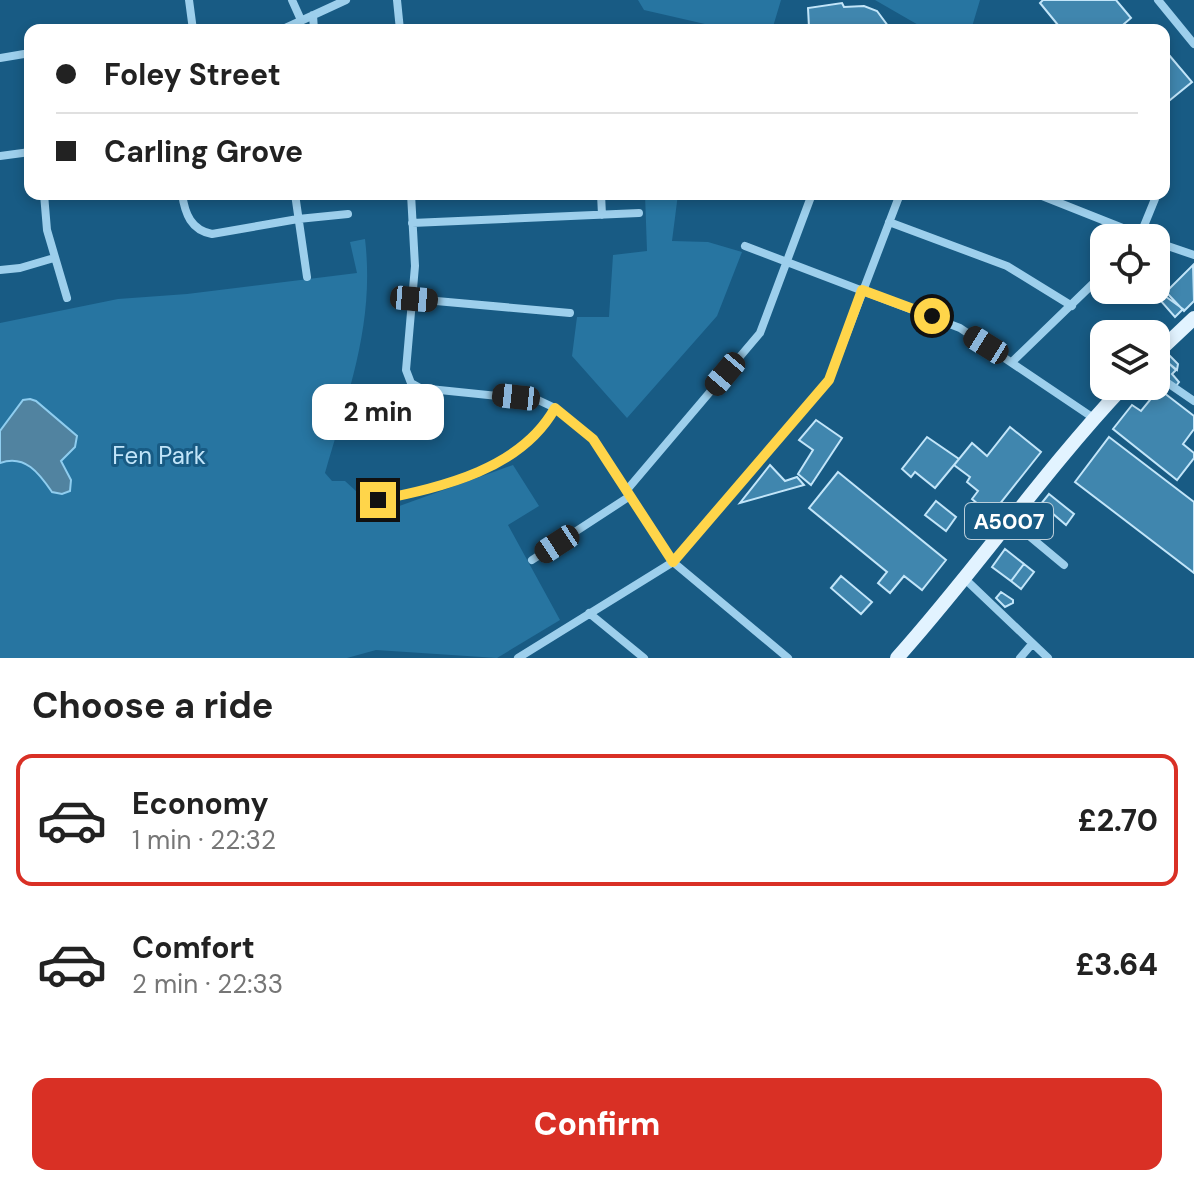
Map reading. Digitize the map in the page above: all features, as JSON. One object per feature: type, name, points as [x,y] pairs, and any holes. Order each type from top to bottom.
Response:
[{"type":"main road","points":[[1170,341],[1194,318]]},
{"type":"main road","name":"A5007","points":[[897,658],[1112,400]]},
{"type":"street","points":[[189,0],[192,24]]},
{"type":"street","points":[[292,0],[301,20]]},
{"type":"street","points":[[293,24],[346,0]]},
{"type":"street","points":[[397,0],[399,24]]},
{"type":"street","points":[[1158,0],[1194,44]]},
{"type":"street","points":[[313,15],[314,24]]},
{"type":"street","points":[[1186,34],[1194,27]]},
{"type":"street","points":[[0,58],[24,54]]},
{"type":"street","points":[[0,156],[24,153]]},
{"type":"street","points":[[44,200],[54,258],[67,298]]},
{"type":"street","points":[[184,200],[189,220],[207,234],[348,214]]},
{"type":"street","points":[[296,200],[307,277]]},
{"type":"street","points":[[411,200],[414,299],[406,370],[411,383],[420,388],[538,400],[555,408],[593,439],[673,562],[788,658]]},
{"type":"street","points":[[601,200],[602,215]]},
{"type":"street","points":[[532,560],[628,494],[760,333],[810,200]]},
{"type":"street","points":[[518,658],[673,562],[829,380],[898,200]]},
{"type":"street","points":[[1052,200],[1111,224]]},
{"type":"street","points":[[1146,224],[1152,200]]},
{"type":"street","points":[[412,223],[639,213]]},
{"type":"street","points":[[889,222],[1007,266],[1072,306]]},
{"type":"street","points":[[745,246],[960,328],[1095,419]]},
{"type":"street","points":[[1170,247],[1194,255]]},
{"type":"street","points":[[0,270],[54,258]]},
{"type":"street","points":[[1013,361],[1090,287]]},
{"type":"street","points":[[414,299],[570,313]]},
{"type":"street","points":[[1170,385],[1194,401]]},
{"type":"street","points":[[378,500],[418,492],[499,462],[529,442],[545,426],[555,408]]},
{"type":"street","points":[[1010,520],[1064,565]]},
{"type":"street","points":[[965,579],[1048,658]]},
{"type":"street","points":[[589,613],[644,658]]},
{"type":"street","points":[[1020,658],[1032,644]]},
{"type":"green space","points":[[638,0],[781,0],[774,24],[705,24],[644,10]]},
{"type":"green space","points":[[875,0],[980,0],[973,24],[917,24]]},
{"type":"green space","points":[[645,200],[677,200],[672,241],[708,242],[742,252],[717,316],[627,418],[572,356],[577,317],[609,317],[613,255],[647,251]]},
{"type":"green space","name":"Fen Park","points":[[365,239],[367,270],[363,329],[325,473],[332,481],[345,481],[380,513],[513,465],[539,506],[508,525],[560,620],[497,658],[376,650],[347,658],[0,658],[0,323],[118,299],[187,294],[357,273],[350,242]]},
{"type":"shaded area","points":[[30,399],[77,436],[75,447],[61,461],[71,480],[70,491],[62,494],[52,492],[24,463],[0,463],[0,431],[23,400]]},
{"type":"building","points":[[1043,0],[1116,0],[1131,18],[1124,24],[1057,24],[1040,3]]},
{"type":"building","points":[[842,3],[844,7],[864,6],[877,11],[887,24],[809,24],[808,8]]},
{"type":"building","points":[[1170,56],[1192,82],[1170,100]]},
{"type":"building","points":[[1193,265],[1194,301],[1184,311],[1170,296],[1170,288]]},
{"type":"building","points":[[1170,300],[1183,309],[1175,317],[1164,304],[1170,304]]},
{"type":"building","points":[[1170,356],[1178,364],[1177,370],[1170,364]]},
{"type":"building","points":[[1170,364],[1176,370],[1172,374],[1179,382],[1176,386],[1170,382]]},
{"type":"building","points":[[1170,397],[1194,416],[1194,429],[1183,444],[1194,453],[1194,458],[1177,480],[1113,429],[1132,405],[1141,411],[1150,400],[1170,400]]},
{"type":"building","points":[[816,420],[842,438],[811,485],[798,474],[813,450],[799,440]]},
{"type":"building","points":[[1010,427],[1041,452],[991,515],[972,499],[978,491],[967,482],[970,477],[954,465],[972,443],[987,456]]},
{"type":"building","points":[[927,437],[959,459],[935,488],[915,472],[911,477],[902,469]]},
{"type":"building","points":[[1109,437],[1194,502],[1194,573],[1075,482]]},
{"type":"building","points":[[770,465],[785,481],[797,477],[804,485],[740,503]]},
{"type":"building","points":[[838,472],[946,560],[922,590],[904,576],[890,593],[878,583],[887,572],[809,508]]},
{"type":"building","points":[[1049,494],[1074,514],[1066,525],[1052,513],[1047,519],[1036,510]]},
{"type":"building","points":[[936,501],[956,517],[946,531],[925,515]]},
{"type":"building","points":[[1005,549],[1024,564],[1011,581],[992,567]]},
{"type":"building","points":[[1024,564],[1034,572],[1021,589],[1011,581]]},
{"type":"building","points":[[841,576],[872,602],[861,614],[831,588]]},
{"type":"building","points":[[1001,592],[1013,603],[1005,607],[996,598]]},
{"type":"route","points":[[378,500],[466,477],[499,462],[529,442],[545,426],[555,408],[593,439],[673,562],[829,380],[862,290],[932,316]]}]
